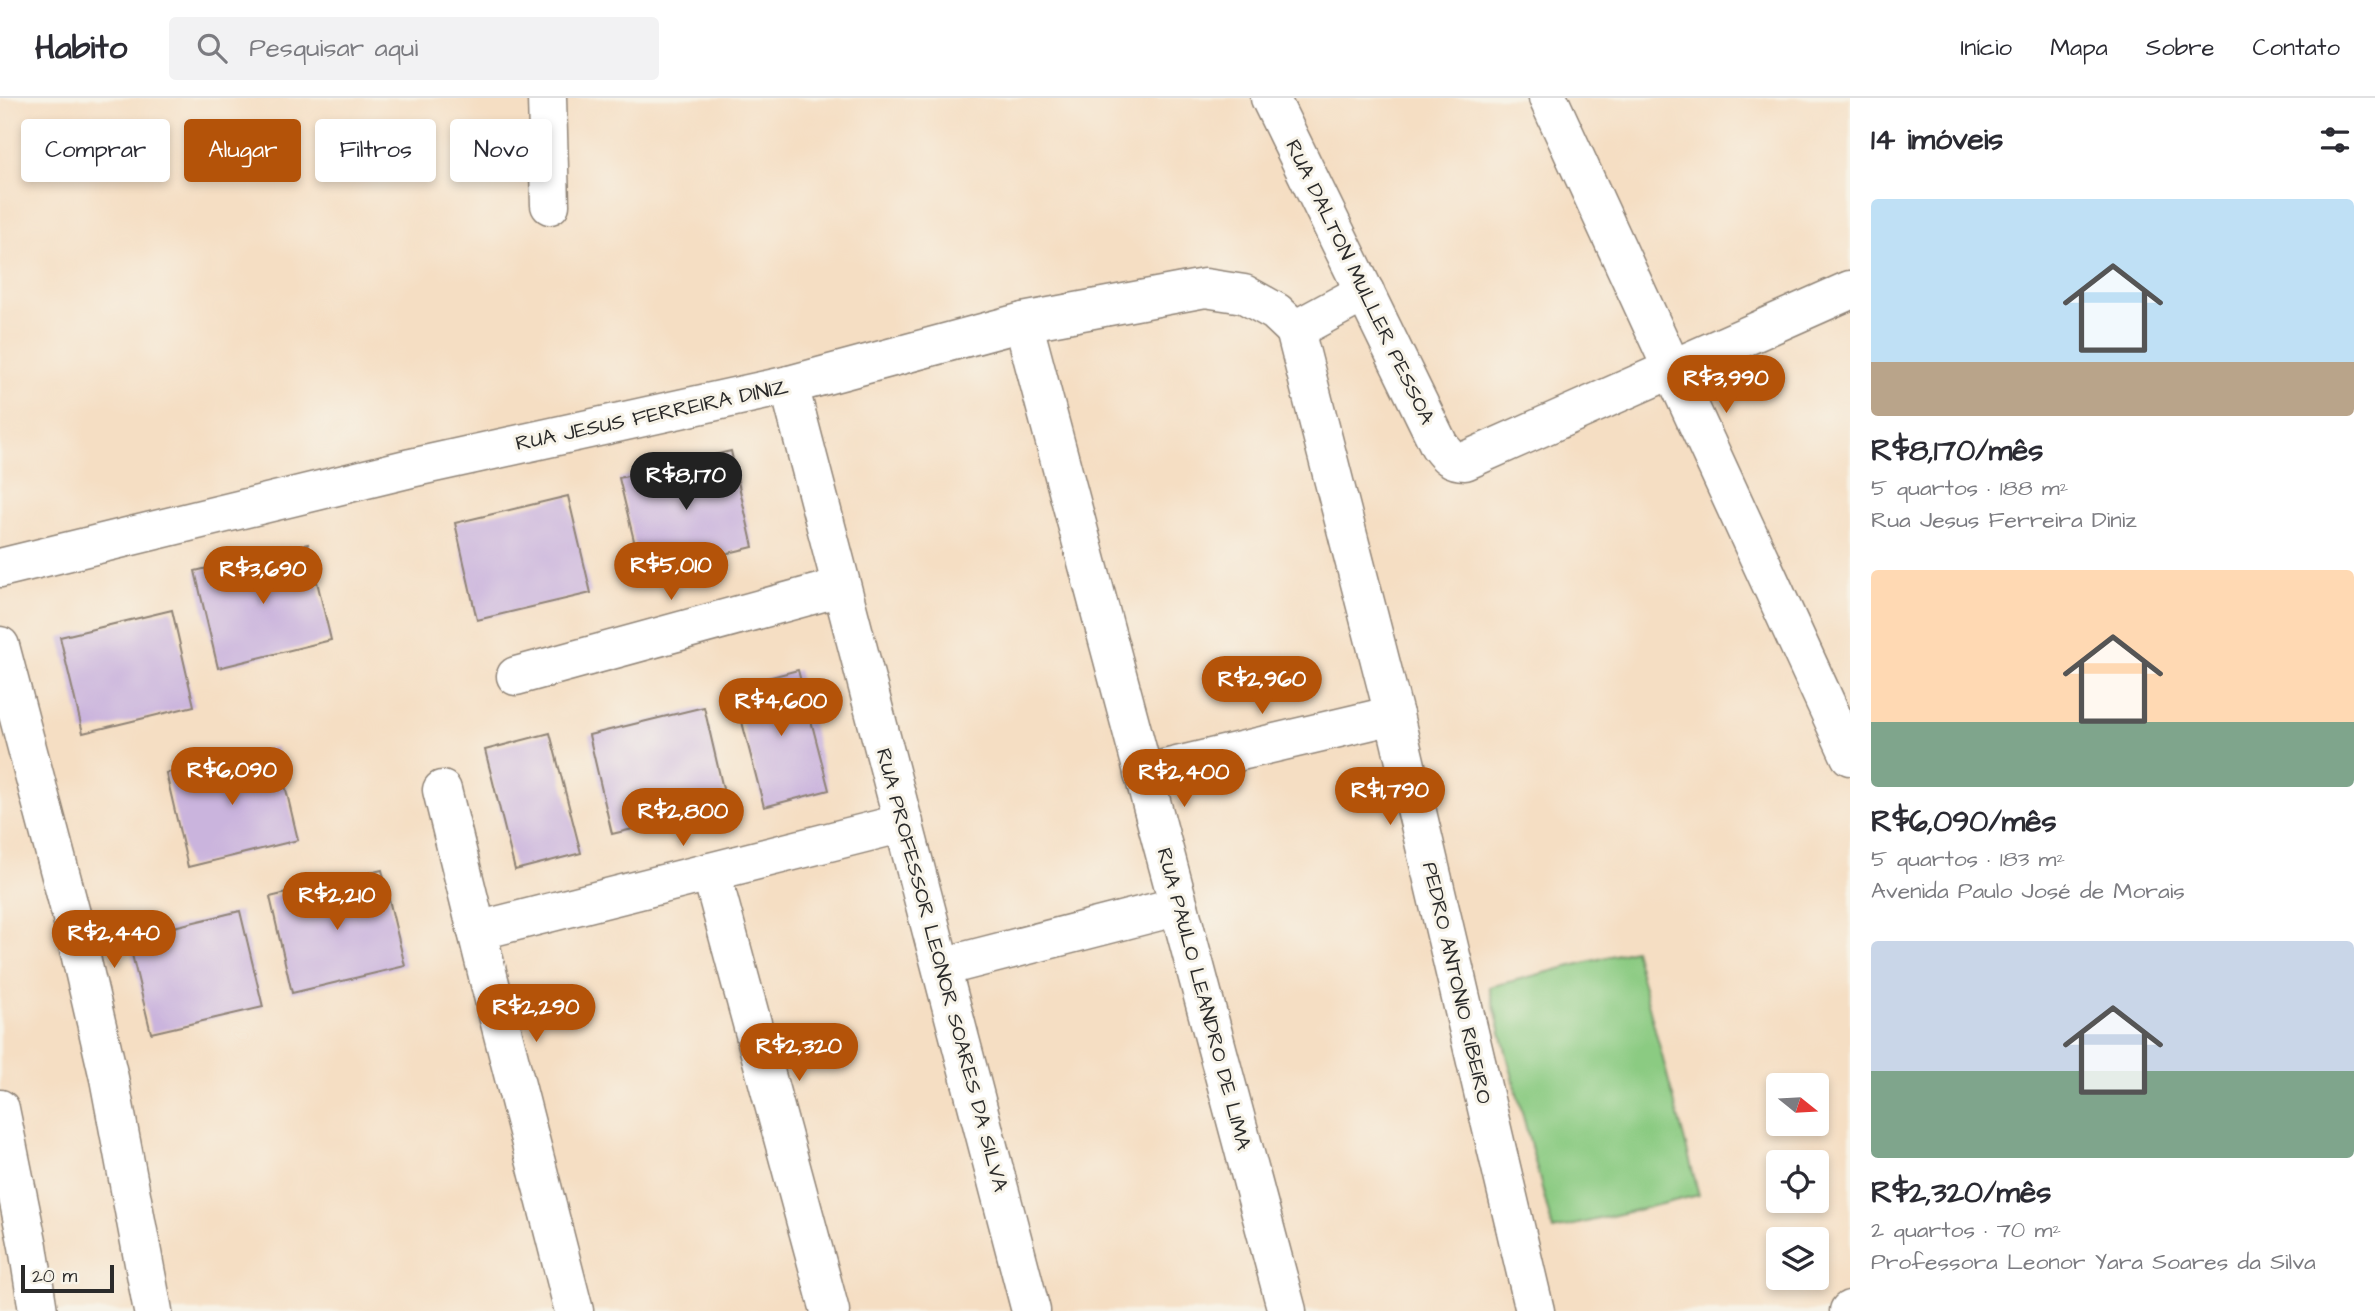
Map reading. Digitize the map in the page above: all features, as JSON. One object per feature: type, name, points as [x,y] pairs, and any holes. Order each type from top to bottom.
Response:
[{"type":"main road","points":[[547,98],[550,205]]},
{"type":"main road","name":"RUA DALTON MULLER PESSOA","points":[[1270,98],[1439,445],[1448,457],[1465,461],[1673,369]]},
{"type":"main road","points":[[1548,98],[1850,756]]},
{"type":"main road","name":"RUA JESUS FERREIRA DINIZ","points":[[0,568],[411,468],[789,385],[1023,322],[1205,288],[1244,294],[1276,312],[1295,330]]},
{"type":"main road","points":[[1673,369],[1850,290]]},
{"type":"main road","points":[[1295,330],[1365,292]]},
{"type":"main road","name":"RUA PAULO LEANDRO DE LIMA","points":[[1023,322],[1287,1311]]},
{"type":"main road","name":"PEDRO ANTONIO RIBEIRO","points":[[1295,330],[1394,715],[1535,1311]]},
{"type":"main road","name":"RUA PROFESSOR LEONOR SOARES DA SILVA","points":[[789,385],[1031,1311]]},
{"type":"main road","points":[[516,676],[841,587]]},
{"type":"main road","points":[[0,646],[71,914],[103,1053],[153,1311]]},
{"type":"main road","points":[[1143,775],[1394,715]]},
{"type":"main road","points":[[442,790],[574,1311]]},
{"type":"main road","points":[[477,931],[904,823]]},
{"type":"main road","points":[[711,872],[830,1311]]},
{"type":"main road","points":[[942,967],[1179,906]]},
{"type":"main road","points":[[0,1109],[28,1246],[38,1311]]},
{"type":"green space","points":[[1634,950],[1699,1195],[1553,1230],[1489,987]]},
{"type":"building","points":[[731,451],[753,547],[642,574],[619,478]]},
{"type":"building","points":[[568,496],[591,593],[477,620],[455,523]]},
{"type":"building","points":[[308,544],[331,640],[218,668],[195,571]]},
{"type":"building","points":[[172,610],[194,706],[83,733],[60,637]]},
{"type":"building","points":[[798,670],[829,790],[764,807],[733,687]]},
{"type":"building","points":[[704,707],[727,806],[612,834],[589,735]]},
{"type":"building","points":[[550,733],[581,853],[515,870],[485,750]]},
{"type":"building","points":[[276,747],[298,840],[188,867],[166,773]]},
{"type":"building","points":[[382,870],[405,966],[292,993],[270,897]]},
{"type":"building","points":[[240,911],[263,1007],[151,1033],[128,938]]}]
